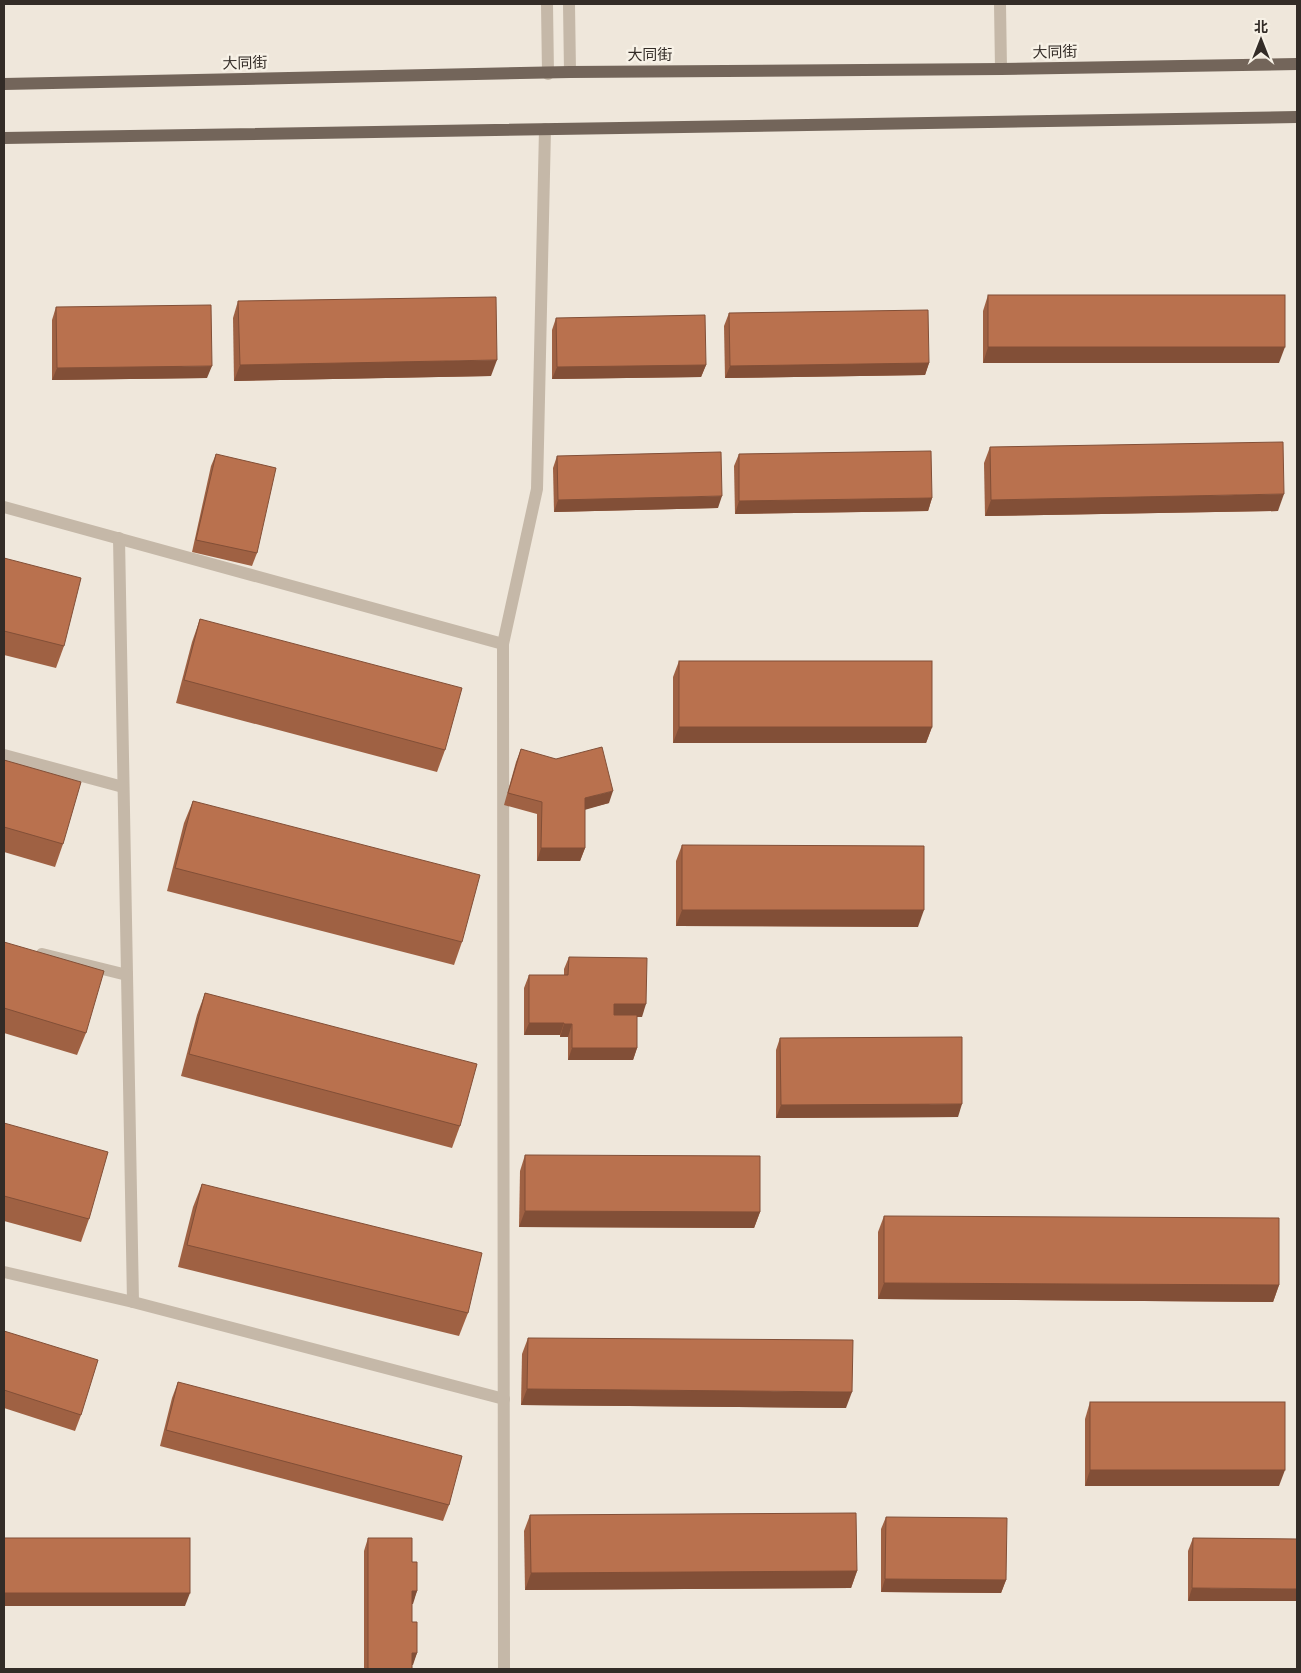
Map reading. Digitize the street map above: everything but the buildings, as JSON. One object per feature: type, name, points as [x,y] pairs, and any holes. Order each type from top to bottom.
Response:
[{"type":"main road","name":"大同街","points":[[4,84],[548,74],[570,72],[1001,69],[1297,64]]},
{"type":"main road","points":[[4,138],[1297,117]]},
{"type":"street","points":[[547,4],[548,74]]},
{"type":"street","points":[[569,4],[570,72]]},
{"type":"street","points":[[1000,4],[1001,69]]},
{"type":"street","points":[[504,1669],[502,644],[537,489],[545,129]]},
{"type":"street","points":[[4,507],[502,644]]},
{"type":"street","points":[[118,538],[133,1302]]},
{"type":"street","points":[[4,755],[123,787]]},
{"type":"street","points":[[32,951],[127,975]]},
{"type":"street","points":[[4,1272],[133,1302],[504,1399]]}]
